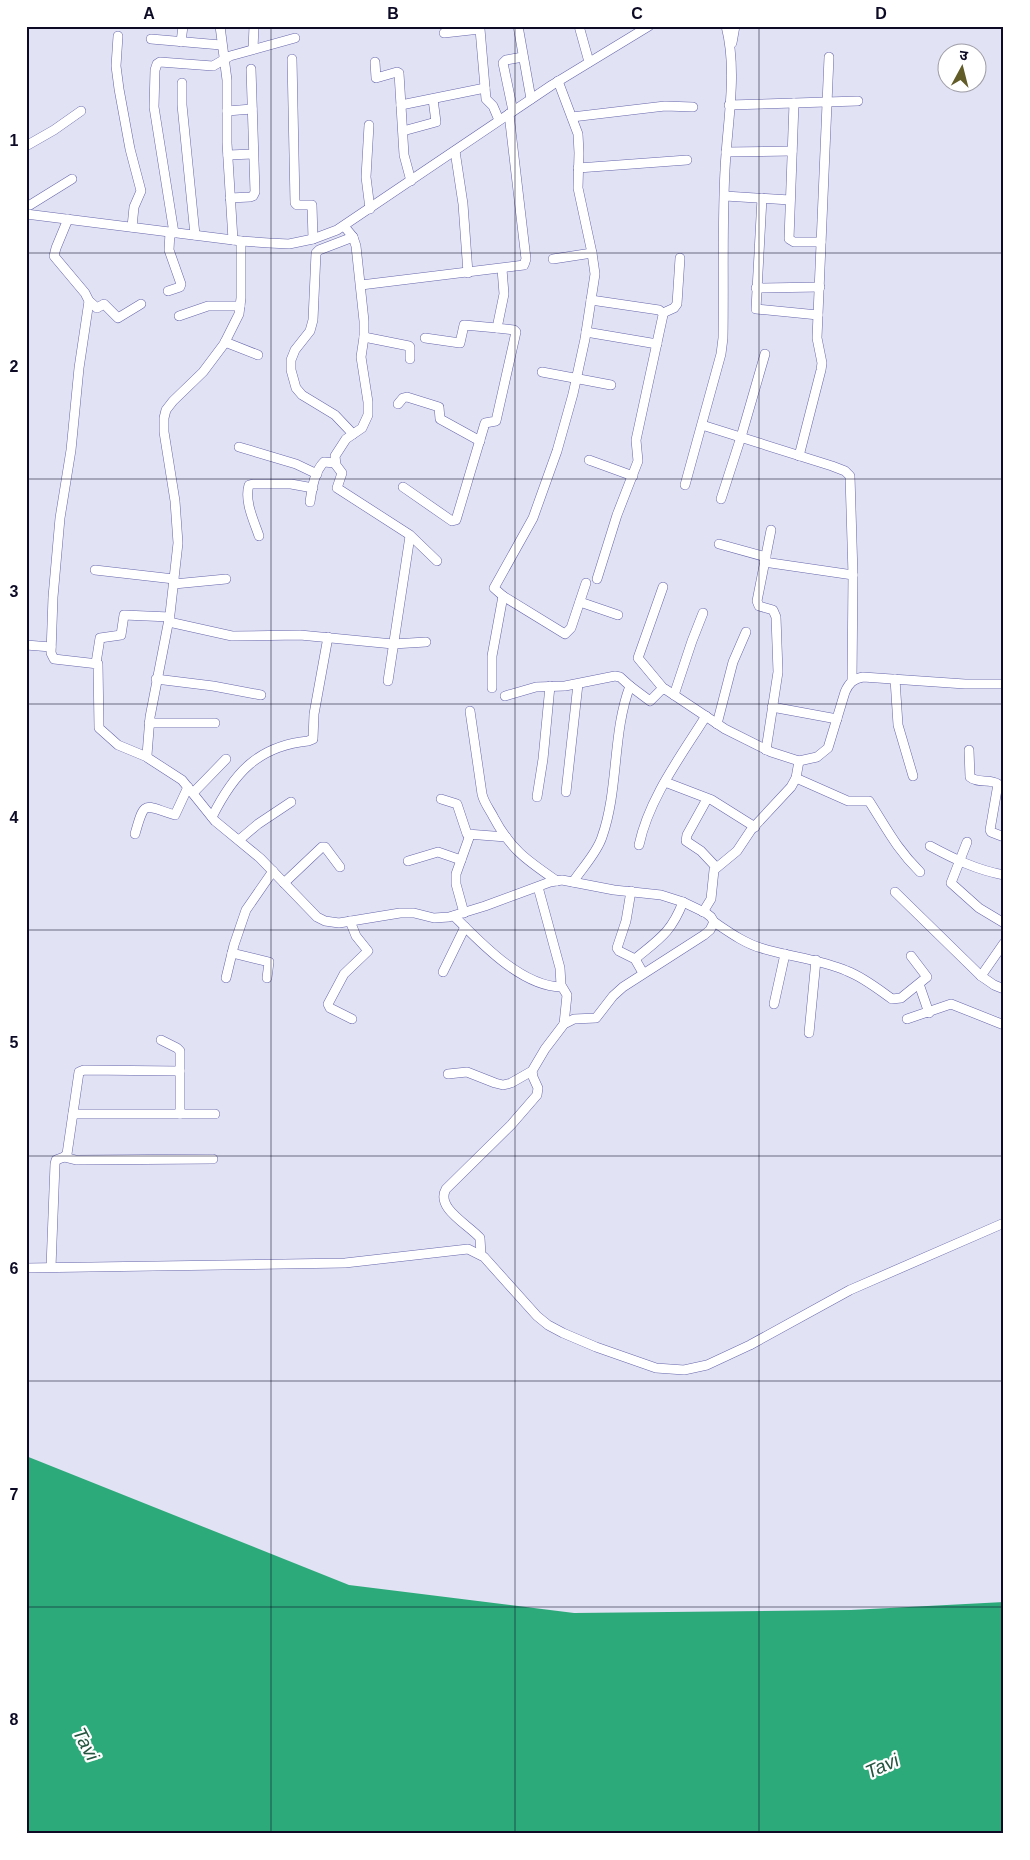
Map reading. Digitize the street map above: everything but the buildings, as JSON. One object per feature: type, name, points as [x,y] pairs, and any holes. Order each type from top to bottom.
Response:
[{"type":"street","points":[[181,42],[183,26]]},
{"type":"street","points":[[147,757],[149,722],[169,619],[178,543],[175,501],[164,432],[164,418],[166,410],[203,372],[225,342],[235,322],[240,306],[239,244],[230,198],[226,73],[220,26]]},
{"type":"street","points":[[253,49],[254,26]]},
{"type":"street","points":[[518,26],[531,99]]},
{"type":"street","points":[[579,26],[589,62]]},
{"type":"street","points":[[353,434],[335,415],[298,392],[293,380],[290,364],[292,356],[310,331],[313,320],[316,253],[348,231],[370,208],[411,181],[456,156],[499,120],[510,117],[531,99],[560,85],[634,30],[648,26]]},
{"type":"street","points":[[685,485],[721,354],[723,338],[726,152],[732,63],[726,26]]},
{"type":"street","points":[[731,49],[735,26]]},
{"type":"street","points":[[444,33],[478,28],[480,30],[486,100],[493,106],[499,120]]},
{"type":"street","points":[[118,36],[116,62],[119,89],[130,149],[141,191],[134,206],[132,227]]},
{"type":"street","points":[[168,291],[180,287],[181,284],[169,250],[171,236],[154,108],[156,66],[160,62],[213,66],[253,49],[295,38]]},
{"type":"street","points":[[151,39],[221,45]]},
{"type":"street","points":[[361,285],[524,266],[526,259],[503,63],[506,60],[523,57]]},
{"type":"street","points":[[799,456],[822,363],[817,338],[829,58]]},
{"type":"street","points":[[292,59],[295,203],[312,205],[313,239]]},
{"type":"street","points":[[375,62],[376,78],[399,73],[402,131],[406,164],[411,181]]},
{"type":"street","points":[[230,198],[254,195],[251,69]]},
{"type":"street","points":[[182,83],[182,105],[195,235]]},
{"type":"street","points":[[560,85],[578,134],[579,194],[595,274],[576,380],[557,451],[533,518],[494,586],[495,590],[565,634],[570,628],[586,583]]},
{"type":"street","points":[[401,105],[485,88]]},
{"type":"street","points":[[402,131],[436,122],[433,99]]},
{"type":"street","points":[[729,104],[858,102]]},
{"type":"street","points":[[794,103],[789,239],[794,242],[821,242]]},
{"type":"street","points":[[572,117],[665,106],[693,107]]},
{"type":"street","points":[[227,111],[252,109]]},
{"type":"street","points":[[26,146],[54,130],[81,111]]},
{"type":"street","points":[[369,125],[366,177],[370,208]]},
{"type":"street","points":[[726,152],[792,151]]},
{"type":"street","points":[[228,155],[253,154]]},
{"type":"street","points":[[456,156],[463,204],[468,273]]},
{"type":"street","points":[[578,168],[687,160]]},
{"type":"street","points":[[29,211],[72,180]]},
{"type":"street","points":[[26,195],[29,211]]},
{"type":"street","points":[[725,196],[790,200]]},
{"type":"street","points":[[762,198],[755,308],[757,310],[818,315]]},
{"type":"street","points":[[29,211],[67,223],[132,227],[171,236],[195,235],[239,244],[289,244],[313,239],[337,230],[348,231]]},
{"type":"street","points":[[67,223],[54,256],[85,293],[89,301],[97,308],[104,305],[118,318],[141,304]]},
{"type":"street","points":[[348,231],[361,285],[364,337],[361,362],[368,402],[368,415],[362,428],[346,439],[335,456],[335,463],[342,473],[338,489],[410,536],[437,561]]},
{"type":"street","points":[[553,259],[592,253]]},
{"type":"street","points":[[591,300],[663,312],[674,308],[677,304],[680,258]]},
{"type":"street","points":[[497,328],[504,294],[502,269]]},
{"type":"street","points":[[756,288],[820,287]]},
{"type":"street","points":[[89,301],[79,368],[71,450],[60,518],[52,597],[51,647],[54,659],[96,663]]},
{"type":"street","points":[[179,316],[208,306],[240,306]]},
{"type":"street","points":[[597,579],[638,457],[636,440],[663,312]]},
{"type":"street","points":[[403,486],[443,515],[454,521],[457,518],[485,422],[496,421],[516,332],[514,330],[464,325],[460,343],[425,338]]},
{"type":"street","points":[[586,332],[657,344]]},
{"type":"street","points":[[364,337],[409,346],[410,359]]},
{"type":"street","points":[[225,342],[258,355]]},
{"type":"street","points":[[721,499],[765,354]]},
{"type":"street","points":[[542,372],[576,380],[611,385]]},
{"type":"street","points":[[398,404],[403,398],[407,398],[439,407],[440,419],[480,441]]},
{"type":"street","points":[[663,587],[638,658],[663,688],[717,724],[766,750],[790,760],[799,761],[816,757],[828,748],[846,692],[852,680],[853,574],[850,476],[845,471],[702,425]]},
{"type":"street","points":[[239,447],[296,464],[317,474]]},
{"type":"street","points":[[589,460],[633,476]]},
{"type":"street","points":[[310,502],[317,474],[324,462],[335,463]]},
{"type":"street","points":[[259,536],[248,494],[249,485],[280,484],[313,488]]},
{"type":"street","points":[[766,750],[778,663],[776,616],[773,610],[759,606],[757,601],[771,530]]},
{"type":"street","points":[[388,681],[410,536]]},
{"type":"street","points":[[719,544],[765,560],[853,574]]},
{"type":"street","points":[[95,570],[174,581],[226,579]]},
{"type":"street","points":[[492,688],[492,656],[504,596]]},
{"type":"street","points":[[580,602],[618,615]]},
{"type":"street","points":[[674,695],[703,613]]},
{"type":"street","points":[[426,642],[393,644],[328,637],[273,634],[232,636],[169,619],[124,615],[121,635],[100,638],[96,663],[98,666],[99,728],[118,745],[147,757],[172,772],[191,790],[212,817],[273,871],[322,920],[329,922],[350,921],[400,912],[441,918],[454,916],[557,881],[662,895],[683,902],[703,912],[738,938],[756,947],[816,960],[859,977],[892,999],[901,998],[927,976],[911,956]]},
{"type":"street","points":[[717,724],[733,662],[746,632]]},
{"type":"street","points":[[212,817],[227,792],[257,758],[277,747],[308,741],[313,738],[314,714],[328,637]]},
{"type":"street","points":[[26,644],[51,647]]},
{"type":"street","points":[[505,696],[536,687],[578,684],[594,679],[615,676],[620,677],[650,701],[663,688]]},
{"type":"street","points":[[852,680],[863,677],[965,684],[1004,684]]},
{"type":"street","points":[[156,679],[262,695]]},
{"type":"street","points":[[896,679],[898,725],[913,776]]},
{"type":"street","points":[[566,792],[578,684]]},
{"type":"street","points":[[537,797],[543,759],[550,686]]},
{"type":"street","points":[[573,882],[602,837],[613,781],[622,712],[630,686]]},
{"type":"street","points":[[772,707],[837,719]]},
{"type":"street","points":[[470,711],[483,798],[512,847],[526,860],[557,881]]},
{"type":"street","points":[[640,844],[646,821],[665,782],[706,716]]},
{"type":"street","points":[[149,722],[215,723]]},
{"type":"street","points":[[969,750],[970,777],[974,780],[993,781],[998,784],[990,830],[1004,837]]},
{"type":"street","points":[[135,834],[143,810],[153,807],[175,815],[191,790],[226,759]]},
{"type":"street","points":[[703,912],[711,898],[712,873],[716,867],[737,851],[754,827],[790,787],[796,778],[799,761]]},
{"type":"street","points":[[796,778],[848,801],[869,801],[890,838],[920,872]]},
{"type":"street","points":[[665,782],[707,798],[754,827]]},
{"type":"street","points":[[707,798],[686,840],[701,851],[716,867]]},
{"type":"street","points":[[441,799],[457,804],[466,832],[470,835],[506,837]]},
{"type":"street","points":[[239,840],[258,824],[291,802]]},
{"type":"street","points":[[464,913],[456,878],[460,860],[470,835]]},
{"type":"street","points":[[967,842],[951,880],[952,885],[979,908],[1004,923]]},
{"type":"street","points":[[930,846],[958,862],[1004,876]]},
{"type":"street","points":[[284,883],[322,847],[325,847],[340,867]]},
{"type":"street","points":[[408,861],[438,852],[460,860]]},
{"type":"street","points":[[226,978],[246,910],[273,871]]},
{"type":"street","points":[[538,887],[560,968],[561,987],[568,998],[564,1024]]},
{"type":"street","points":[[631,891],[626,921],[617,948],[619,951],[635,959],[643,972]]},
{"type":"street","points":[[895,892],[981,976],[1004,989]]},
{"type":"street","points":[[635,959],[669,929],[683,902]]},
{"type":"street","points":[[454,916],[498,957],[521,975],[546,986],[561,987]]},
{"type":"street","points":[[350,921],[356,936],[368,951],[344,974],[328,1004],[330,1008],[352,1019]]},
{"type":"street","points":[[448,1074],[467,1072],[503,1085],[511,1083],[532,1071],[545,1049],[564,1024],[574,1019],[596,1018],[616,993],[643,972],[704,935],[714,922]]},
{"type":"street","points":[[443,972],[465,927]]},
{"type":"street","points":[[981,976],[1004,943]]},
{"type":"street","points":[[232,953],[269,962],[267,978]]},
{"type":"street","points":[[774,1004],[786,954]]},
{"type":"street","points":[[809,1033],[816,960]]},
{"type":"street","points":[[919,984],[928,1013]]},
{"type":"street","points":[[907,1019],[951,1004],[1004,1025]]},
{"type":"street","points":[[161,1040],[179,1050],[180,1114]]},
{"type":"street","points":[[64,1158],[68,1154],[78,1075],[81,1070],[180,1071]]},
{"type":"street","points":[[481,1255],[480,1238],[450,1210],[444,1201],[443,1195],[454,1179],[504,1132],[537,1095],[538,1088],[532,1071]]},
{"type":"street","points":[[73,1114],[215,1114]]},
{"type":"street","points":[[51,1267],[56,1160],[64,1158],[76,1160],[213,1159]]},
{"type":"street","points":[[26,1268],[345,1263],[462,1249],[481,1255],[537,1316],[548,1325],[596,1347],[656,1368],[684,1370],[706,1365],[750,1346],[850,1290],[1004,1223]]},
{"type":"water","name":"Tavi","points":[[26,1456],[349,1585],[574,1613],[851,1610],[1004,1602],[1004,1834],[26,1834]]}]
